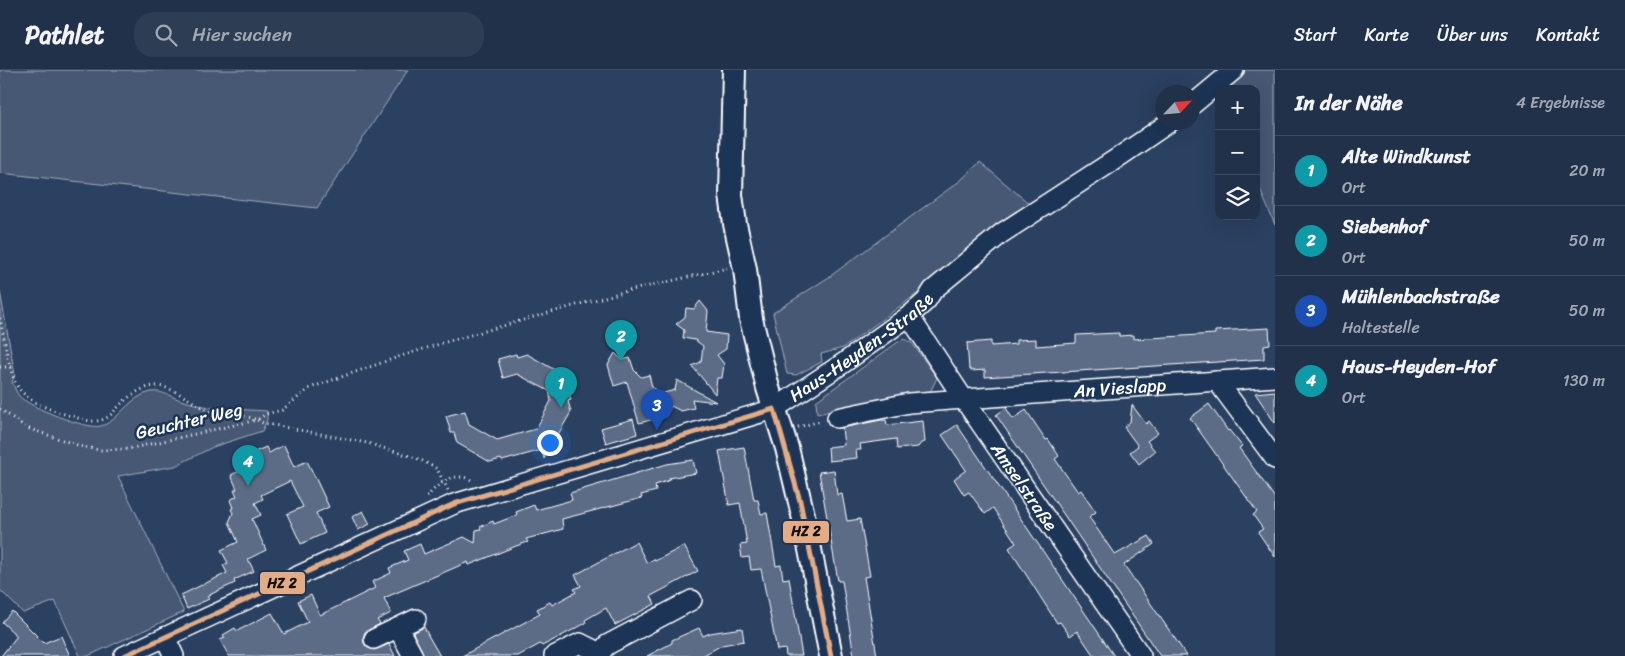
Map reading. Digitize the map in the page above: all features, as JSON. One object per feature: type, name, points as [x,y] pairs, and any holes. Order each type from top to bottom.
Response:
[{"type":"street","points":[[734,70],[732,205],[745,269],[751,318],[804,519],[831,656]]},
{"type":"street","points":[[1200,98],[1234,70]]},
{"type":"street","name":"Haus-Heyden-Straße","points":[[124,656],[454,504],[774,409],[842,364],[909,316],[926,302],[933,290],[1002,232],[1158,130]]},
{"type":"street","name":"Amselstraße","points":[[909,316],[965,401],[1141,656]]},
{"type":"street","name":"An Vieslapp","points":[[837,418],[909,404],[1275,378]]},
{"type":"street","points":[[1217,381],[1275,459]]},
{"type":"street","points":[[554,656],[580,643],[599,655],[607,645],[692,600]]},
{"type":"street","points":[[374,639],[416,619]]},
{"type":"street","points":[[398,628],[413,656]]},
{"type":"street","points":[[165,637],[174,656]]},
{"type":"path","points":[[0,318],[11,367],[18,387],[31,399],[60,413],[97,422],[109,417],[132,396],[151,386],[161,386],[212,412],[247,416],[257,420],[266,414],[282,410],[303,392],[319,384],[498,327],[619,293],[730,268],[729,261]]},
{"type":"path","points":[[0,367],[11,367]]},
{"type":"path","name":"Geuchter Weg","points":[[0,409],[27,428],[82,447],[100,450],[134,448],[257,420],[263,423],[367,443],[416,458],[429,464],[437,470],[445,482],[454,504]]},
{"type":"path","points":[[782,431],[837,418]]},
{"type":"shaded area","points":[[0,70],[408,70],[317,208],[0,173]]},
{"type":"shaded area","points":[[1240,70],[1275,70],[1275,225],[1260,189],[1260,85],[1225,85]]},
{"type":"shaded area","points":[[980,162],[1033,207],[843,348],[821,354],[822,362],[796,375],[787,374],[773,313],[829,277],[961,180]]},
{"type":"shaded area","points":[[0,291],[15,375],[12,382],[19,396],[34,406],[84,425],[94,426],[107,424],[136,398],[151,392],[163,393],[204,406],[267,411],[267,420],[262,431],[213,447],[175,466],[118,476],[184,612],[88,656],[80,656],[55,601],[23,613],[0,590]]},
{"type":"shaded area","points":[[904,339],[912,343],[937,378],[928,396],[891,398],[817,414],[816,401]]},
{"type":"building","points":[[700,301],[708,311],[706,332],[727,335],[726,349],[717,355],[724,364],[722,378],[717,378],[715,394],[692,366],[701,362],[703,346],[695,340],[683,338],[684,330],[676,324],[685,317],[686,308],[694,309]]},
{"type":"building","points":[[1269,328],[1270,344],[1264,345],[1264,359],[985,377],[985,370],[971,371],[969,369],[967,343],[991,341],[991,346],[1016,344],[1016,340],[1036,339],[1036,346],[1076,343],[1076,335],[1119,333],[1119,336],[1134,335],[1134,339],[1215,334],[1215,331]]},
{"type":"building","points":[[615,353],[622,360],[630,358],[634,370],[641,377],[649,375],[652,387],[660,394],[675,390],[677,380],[716,402],[692,399],[694,408],[681,411],[671,406],[666,416],[639,423],[627,382],[614,386],[608,365]]},
{"type":"building","points":[[516,354],[517,357],[527,354],[560,373],[563,383],[566,382],[571,400],[568,401],[571,412],[544,459],[542,450],[502,461],[501,459],[490,462],[457,443],[454,433],[451,433],[446,416],[465,411],[469,424],[497,440],[536,429],[551,401],[549,391],[517,374],[503,378],[498,359]]},
{"type":"building","points":[[1275,391],[1275,423],[1255,393]]},
{"type":"building","points":[[1209,404],[1228,431],[1242,446],[1239,448],[1275,498],[1275,557],[1258,532],[1263,529],[1253,515],[1257,512],[1190,418]]},
{"type":"building","points":[[1132,405],[1146,424],[1149,421],[1158,433],[1147,441],[1155,451],[1139,464],[1130,452],[1138,446],[1124,427],[1130,422]]},
{"type":"building","points":[[1006,408],[1013,419],[1026,410],[1046,440],[1048,439],[1059,456],[1055,459],[1078,492],[1081,490],[1096,512],[1089,517],[1115,555],[1149,536],[1154,544],[1124,565],[1187,656],[1160,656],[996,415]]},
{"type":"building","points":[[633,419],[637,434],[606,443],[601,428]]},
{"type":"building","points":[[886,420],[887,425],[923,421],[925,442],[921,443],[918,447],[897,449],[896,439],[860,444],[861,450],[856,450],[857,458],[829,461],[828,447],[844,445],[842,428]]},
{"type":"building","points":[[957,425],[1114,656],[1094,656],[1077,631],[1070,636],[1060,622],[1057,623],[1009,548],[1016,543],[993,508],[985,514],[969,492],[964,495],[954,479],[966,470],[942,435]]},
{"type":"building","points":[[284,445],[294,467],[307,461],[329,507],[316,513],[325,533],[301,544],[287,514],[303,507],[290,481],[261,495],[263,499],[255,503],[261,515],[252,519],[266,550],[248,559],[254,571],[234,580],[235,583],[207,596],[209,599],[187,609],[181,595],[227,573],[223,565],[228,563],[221,550],[238,542],[229,522],[233,513],[230,500],[237,496],[234,490],[237,489],[231,475],[254,464],[250,454],[266,447],[269,453]]},
{"type":"building","points":[[744,447],[754,500],[758,500],[761,514],[767,513],[776,566],[781,565],[783,579],[789,578],[802,656],[786,656],[785,649],[777,650],[761,569],[751,570],[749,557],[742,558],[740,545],[747,544],[740,503],[729,505],[719,451]]},
{"type":"building","points":[[693,460],[696,473],[669,478],[670,480],[655,485],[656,491],[641,495],[642,498],[562,519],[563,529],[526,539],[528,542],[469,565],[468,562],[384,598],[391,613],[377,620],[380,624],[365,632],[363,638],[368,648],[374,650],[389,644],[395,656],[229,656],[220,640],[225,638],[223,635],[235,628],[237,631],[272,613],[284,634],[308,622],[298,601],[311,595],[320,615],[375,588],[372,582],[391,573],[389,568],[408,560],[404,551],[420,544],[424,554],[464,537],[475,543],[476,530],[481,529],[480,527],[493,521],[494,524],[517,515],[516,512],[534,505],[536,510],[572,500],[570,493],[667,464]]},
{"type":"building","points":[[834,470],[837,495],[842,494],[847,521],[860,519],[870,576],[864,577],[877,656],[854,656],[842,581],[838,581],[819,472]]},
{"type":"building","points":[[363,511],[370,524],[358,530],[352,517]]},
{"type":"building","points":[[636,542],[647,563],[654,559],[655,561],[684,546],[698,571],[651,596],[655,604],[615,625],[606,608],[585,620],[586,623],[518,656],[462,656],[540,614],[537,609],[550,602],[552,605],[576,592],[574,589],[581,586],[575,575]]},
{"type":"building","points":[[12,611],[44,643],[61,636],[70,656],[1,656],[17,636],[2,622]]},
{"type":"building","points":[[424,627],[440,656],[424,656],[413,633]]},
{"type":"building","points":[[699,628],[703,636],[710,633],[742,628],[744,641],[722,645],[702,656],[647,656],[672,643],[672,640]]},
{"type":"transit line","points":[[774,409],[800,501],[831,656]]},
{"type":"transit line","points":[[124,656],[454,504],[774,409]]},
{"type":"place","name":"Siebenhof","points":[[621,361]]},
{"type":"place","name":"Alte Windkunst","points":[[561,408]]},
{"type":"place","name":"Mühlenbachstraße","points":[[657,430]]},
{"type":"place","name":"Haus-Heyden-Hof","points":[[248,486]]}]
